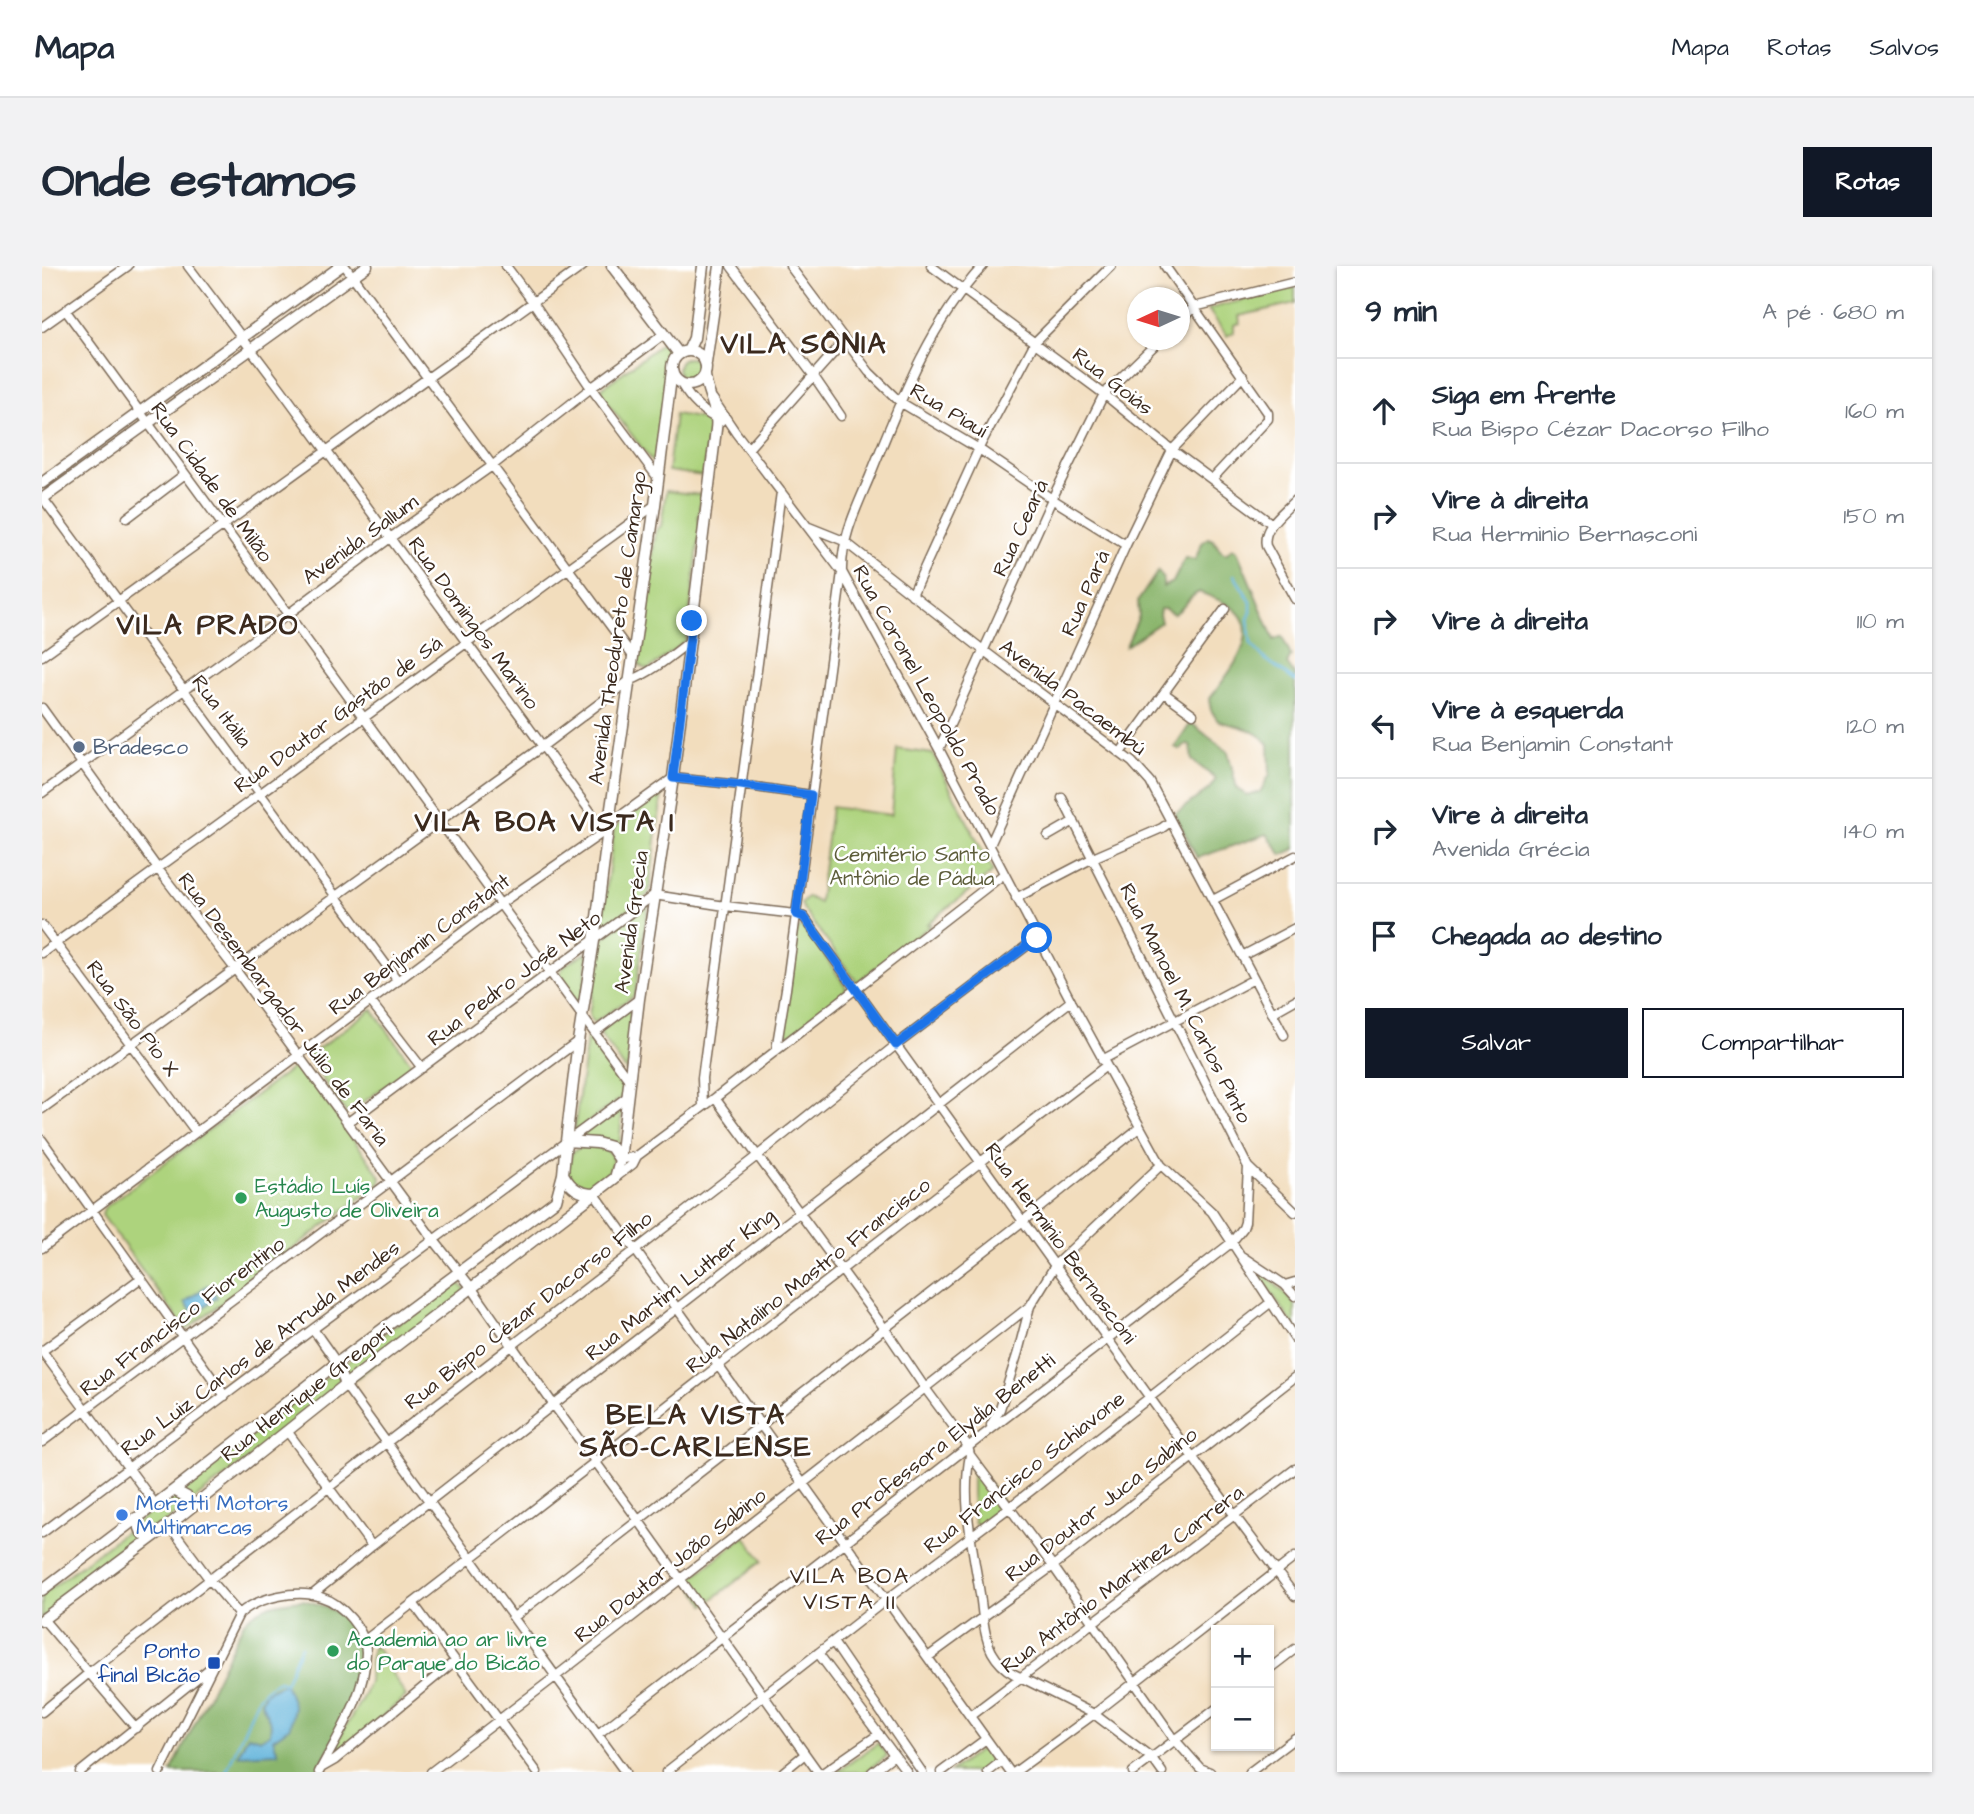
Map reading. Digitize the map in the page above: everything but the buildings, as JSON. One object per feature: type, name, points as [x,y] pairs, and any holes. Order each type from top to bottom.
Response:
[{"type":"main road","points":[[42,483],[343,266]]},
{"type":"main road","points":[[42,498],[367,266]]},
{"type":"main road","points":[[612,266],[663,335],[684,353],[701,356],[705,369]]},
{"type":"main road","points":[[704,266],[694,338],[684,353],[674,359],[672,370],[681,384],[694,385],[702,379],[720,266]]},
{"type":"main road","points":[[698,310],[709,309],[713,312]]},
{"type":"main road","name":"Rua Coronel Leopoldo Prado","points":[[705,369],[707,387],[712,398]]},
{"type":"main road","name":"Avenida Theodureto de Camargo","points":[[566,1141],[672,370]]},
{"type":"main road","name":"Avenida Grécia","points":[[620,1160],[639,999],[673,778],[718,420],[712,398]]},
{"type":"main road","points":[[566,1141],[597,1143],[611,1147],[620,1160],[615,1178],[595,1194],[577,1191],[563,1174],[566,1141]]},
{"type":"main road","name":"Rua Henrique Gregori","points":[[42,1590],[337,1363],[556,1200],[563,1174]]},
{"type":"main road","name":"Rua Henrique Gregori","points":[[43,1619],[169,1525],[471,1287],[595,1194]]},
{"type":"main road","points":[[174,1490],[187,1497],[192,1506]]},
{"type":"main road","points":[[136,1518],[142,1533],[150,1539]]},
{"type":"street","points":[[42,327],[128,266]]},
{"type":"street","name":"Rua Domingos Marino","points":[[188,266],[601,826],[608,829]]},
{"type":"street","points":[[343,266],[353,275],[632,655]]},
{"type":"street","points":[[506,266],[591,388],[659,478]]},
{"type":"street","points":[[42,656],[583,266]]},
{"type":"street","points":[[731,266],[841,415]]},
{"type":"street","name":"Rua Piauí","points":[[790,266],[873,377],[900,402],[979,449],[1125,545]]},
{"type":"street","name":"Rua Goiás","points":[[932,266],[1272,524]]},
{"type":"street","points":[[776,1050],[842,572],[844,541],[900,402],[931,340],[962,288],[983,266]]},
{"type":"street","points":[[912,595],[979,449],[1035,342],[1111,266]]},
{"type":"street","points":[[1165,266],[1268,413],[1268,419],[1213,478]]},
{"type":"street","points":[[1190,311],[1194,307],[1295,282]]},
{"type":"street","name":"Rua Cidade de Milão","points":[[66,311],[629,1080]]},
{"type":"street","name":"Avenida Sallum","points":[[42,793],[492,466],[663,335]]},
{"type":"street","points":[[748,449],[845,340]]},
{"type":"street","name":"Rua Ceará","points":[[939,749],[1052,499],[1104,394],[1150,350]]},
{"type":"street","name":"Rua Pará","points":[[990,845],[1125,545],[1172,450],[1243,376]]},
{"type":"street","points":[[681,384],[700,408],[718,420],[730,423]]},
{"type":"street","name":"Rua Coronel Leopoldo Prado","points":[[712,398],[842,572],[1161,1165],[1212,1212],[1295,1339]]},
{"type":"street","points":[[127,518],[185,474]]},
{"type":"street","points":[[703,1107],[702,1078],[780,492]]},
{"type":"street","name":"Rua Itália","points":[[42,498],[398,981]]},
{"type":"street","points":[[1295,500],[1272,524],[1264,540],[1295,599]]},
{"type":"street","name":"Rua Doutor Gastão de Sá","points":[[42,953],[655,505]]},
{"type":"street","name":"Avenida Pacaembú","points":[[809,527],[844,541],[1138,768],[1150,782],[1284,1035]]},
{"type":"street","points":[[1120,753],[1225,609]]},
{"type":"street","points":[[42,1109],[629,681],[689,642]]},
{"type":"street","points":[[1164,692],[1193,715]]},
{"type":"street","name":"Rua Desembargador Júlio de Faria","points":[[42,708],[158,869],[471,1287],[818,1772]]},
{"type":"street","points":[[673,778],[811,795]]},
{"type":"street","name":"Rua Benjamin Constant","points":[[42,1248],[500,904],[608,829],[615,819],[673,778]]},
{"type":"street","name":"Rua Manoel M. Carlos Pinto","points":[[1062,798],[1248,1167],[1295,1212]]},
{"type":"street","points":[[1048,836],[1074,821]]},
{"type":"street","points":[[1016,898],[1170,822]]},
{"type":"street","points":[[1213,900],[1295,856]]},
{"type":"street","points":[[620,1160],[637,1156],[703,1107],[1004,874]]},
{"type":"street","points":[[654,895],[796,914]]},
{"type":"street","name":"Rua Pedro José Neto","points":[[347,1123],[654,895]]},
{"type":"street","name":"Rua Herminio Bernasconi","points":[[796,914],[804,917],[1295,1596]]},
{"type":"street","name":"Rua São Pio X","points":[[42,925],[196,1132]]},
{"type":"street","points":[[1242,956],[1295,928]]},
{"type":"street","name":"Rua Bispo Cézar Dacorso Filho","points":[[42,1712],[896,1045],[1037,938]]},
{"type":"street","name":"Rua Natalino Mastro Francisco","points":[[365,1640],[597,1463],[1104,1063],[1175,1020],[1254,979]]},
{"type":"street","points":[[595,1032],[639,999]]},
{"type":"street","points":[[1272,1013],[1295,1000]]},
{"type":"street","name":"Rua Martim Luther King","points":[[312,1595],[1071,1001]]},
{"type":"street","points":[[371,1002],[422,1068]]},
{"type":"street","name":"Rua Francisco Fiorentino","points":[[42,1442],[579,1041]]},
{"type":"street","name":"Rua Luiz Carlos de Arruda Mendes","points":[[42,1532],[627,1097]]},
{"type":"street","points":[[715,1098],[885,1329],[1175,1740],[1200,1768],[1210,1772]]},
{"type":"street","points":[[514,1617],[1023,1222],[1139,1128]]},
{"type":"street","points":[[42,1140],[225,1396]]},
{"type":"street","points":[[615,1178],[633,1164],[637,1156]]},
{"type":"street","points":[[989,1429],[1000,1409],[1030,1306],[1056,1264],[1161,1165]]},
{"type":"street","name":"Rua Professora Elydia Benetti","points":[[597,1734],[845,1541],[969,1450],[989,1429],[1231,1243],[1245,1222],[1248,1167]]},
{"type":"street","points":[[595,1194],[986,1739],[1013,1772],[1094,1714],[1295,1557]]},
{"type":"street","points":[[1238,1254],[1285,1285],[1295,1296]]},
{"type":"street","points":[[141,1278],[42,1351],[155,1504]]},
{"type":"street","points":[[1285,1285],[1295,1282]]},
{"type":"street","name":"Rua Francisco Schiavone","points":[[666,1772],[1270,1303]]},
{"type":"street","name":"Rua Doutor João Sabino","points":[[431,1772],[1030,1306]]},
{"type":"street","points":[[313,1329],[337,1363],[345,1385],[625,1772]]},
{"type":"street","name":"Rua Doutor Juca Sabino","points":[[928,1657],[1053,1566],[1295,1377]]},
{"type":"street","points":[[287,1431],[372,1546]]},
{"type":"street","points":[[969,1450],[966,1471],[971,1536],[988,1640],[997,1660],[1007,1670],[1094,1714],[1152,1758],[1162,1772]]},
{"type":"street","name":"Rua Antônio Martinez Carrera","points":[[970,1716],[1295,1469]]},
{"type":"street","points":[[169,1525],[239,1614]]},
{"type":"street","points":[[160,1772],[239,1614],[261,1601],[275,1597],[312,1595],[333,1603],[352,1619],[361,1631],[366,1650],[364,1678],[350,1713],[320,1770]]},
{"type":"street","points":[[414,1603],[537,1772]]},
{"type":"street","points":[[43,1619],[136,1728]]},
{"type":"street","points":[[833,1642],[922,1772]]},
{"type":"street","points":[[1274,1665],[1295,1649]]},
{"type":"street","points":[[818,1653],[907,1772]]},
{"type":"street","points":[[320,1770],[455,1661]]},
{"type":"street","points":[[80,1772],[212,1666]]},
{"type":"street","points":[[1133,1772],[1211,1713]]},
{"type":"street","points":[[824,1772],[878,1734]]},
{"type":"street","points":[[1250,1772],[1295,1738]]},
{"type":"street","points":[[941,1772],[986,1739]]},
{"type":"street","points":[[783,1772],[805,1754]]},
{"type":"street","points":[[872,1772],[894,1755]]},
{"type":"street","points":[[988,1772],[1002,1761]]},
{"type":"green space","points":[[1295,287],[1295,303],[1239,316],[1240,323],[1234,325],[1234,332],[1227,336],[1208,309]]},
{"type":"green space","points":[[661,344],[670,348],[671,353],[658,464],[654,464],[600,393],[602,388]]},
{"type":"green space","points":[[685,358],[693,358],[700,365],[700,373],[693,380],[685,380],[678,373],[678,365]]},
{"type":"green space","points":[[675,414],[710,420],[704,476],[668,471]]},
{"type":"green space","points":[[666,491],[701,495],[698,519],[701,524],[686,641],[647,669],[638,661],[656,530],[661,526]]},
{"type":"green space","points":[[1208,538],[1226,554],[1232,548],[1237,551],[1274,640],[1282,636],[1291,656],[1287,664],[1295,675],[1295,849],[1282,855],[1267,834],[1197,858],[1175,814],[1209,789],[1216,779],[1192,760],[1191,747],[1187,744],[1180,750],[1175,747],[1191,723],[1228,752],[1237,789],[1247,795],[1260,792],[1270,774],[1269,744],[1252,731],[1218,721],[1211,710],[1209,700],[1233,666],[1245,640],[1246,628],[1241,616],[1230,606],[1199,592],[1174,614],[1160,609],[1161,622],[1126,646],[1139,616],[1138,601],[1158,571],[1163,578],[1163,587],[1173,582],[1185,558],[1195,560],[1202,543]]},
{"type":"green space","name":"Cemitério Santo Antônio de Pádua","points":[[897,749],[933,754],[993,872],[927,924],[931,925],[857,982],[801,904],[808,897],[819,903],[831,807],[891,815]]},
{"type":"green space","points":[[659,793],[662,794],[649,894],[603,927],[614,828]]},
{"type":"green space","points":[[645,905],[648,907],[635,995],[593,1023],[589,1015],[600,941]]},
{"type":"green space","points":[[802,927],[846,987],[845,991],[792,1034],[788,1034],[784,1028],[796,932]]},
{"type":"green space","points":[[586,953],[588,955],[581,1011],[559,977],[565,965]]},
{"type":"green space","points":[[631,1007],[635,1008],[627,1072],[599,1032]]},
{"type":"green space","points":[[372,1009],[413,1066],[347,1114],[307,1057]]},
{"type":"green space","points":[[589,1036],[624,1080],[624,1096],[574,1132],[587,1038]]},
{"type":"green space","name":"Estádio Luís Augusto de Oliveira","points":[[295,1066],[301,1067],[381,1177],[380,1183],[186,1330],[102,1215],[104,1208]]},
{"type":"green space","points":[[623,1102],[619,1148],[598,1138],[576,1139]]},
{"type":"green space","points":[[584,1146],[601,1148],[609,1152],[612,1158],[608,1173],[594,1184],[585,1186],[576,1184],[568,1172],[572,1152]]},
{"type":"green space","points":[[1260,1269],[1295,1304],[1295,1327],[1257,1272]]},
{"type":"green space","points":[[456,1279],[469,1294],[174,1515],[42,1618],[42,1595]]},
{"type":"green space","points":[[972,1466],[976,1466],[1006,1506],[981,1527],[974,1522]]},
{"type":"green space","points":[[745,1536],[762,1561],[705,1605],[690,1581]]},
{"type":"green space","points":[[303,1600],[335,1612],[354,1629],[362,1650],[361,1673],[354,1698],[316,1772],[171,1772],[244,1622],[264,1608]]},
{"type":"green space","points":[[374,1644],[406,1696],[337,1756],[336,1744],[369,1681]]},
{"type":"green space","points":[[878,1743],[887,1756],[866,1772],[837,1772]]},
{"type":"green space","points":[[984,1747],[994,1761],[980,1772],[950,1772]]},
{"type":"water","points":[[208,1285],[217,1297],[194,1314],[185,1302]]},
{"type":"water","points":[[285,1683],[294,1707],[290,1727],[273,1739],[278,1753],[238,1755],[248,1735],[261,1739],[270,1734],[271,1724],[261,1702],[266,1692]]},
{"type":"waterway","points":[[1234,575],[1251,602],[1248,619],[1251,644],[1264,658],[1295,681]]},
{"type":"waterway","points":[[226,1772],[258,1698],[278,1681],[285,1683],[301,1646]]},
{"type":"place","name":"Bradesco","points":[[79,747]]},
{"type":"place","name":"Estádio Luís Augusto de Oliveira","points":[[241,1198]]},
{"type":"place","name":"Moretti Motors Multimarcas","points":[[122,1515]]},
{"type":"place","name":"Academia ao ar livre do Parque do Bicão","points":[[333,1651]]},
{"type":"place","name":"Ponto final BIcão","points":[[214,1663]]},
{"type":"district","name":"VILA SÔNIA","points":[[804,343]]},
{"type":"district","name":"VILA PRADO","points":[[208,624]]},
{"type":"district","name":"VILA BOA VISTA I","points":[[545,821]]},
{"type":"district","name":"BELA VISTA SÃO-CARLENSE","points":[[696,1430]]},
{"type":"district","name":"VILA BOA VISTA II","points":[[850,1588]]},
{"type":"route","points":[[692,621],[673,778],[811,795],[796,914],[804,917],[896,1045],[1037,938]]}]
